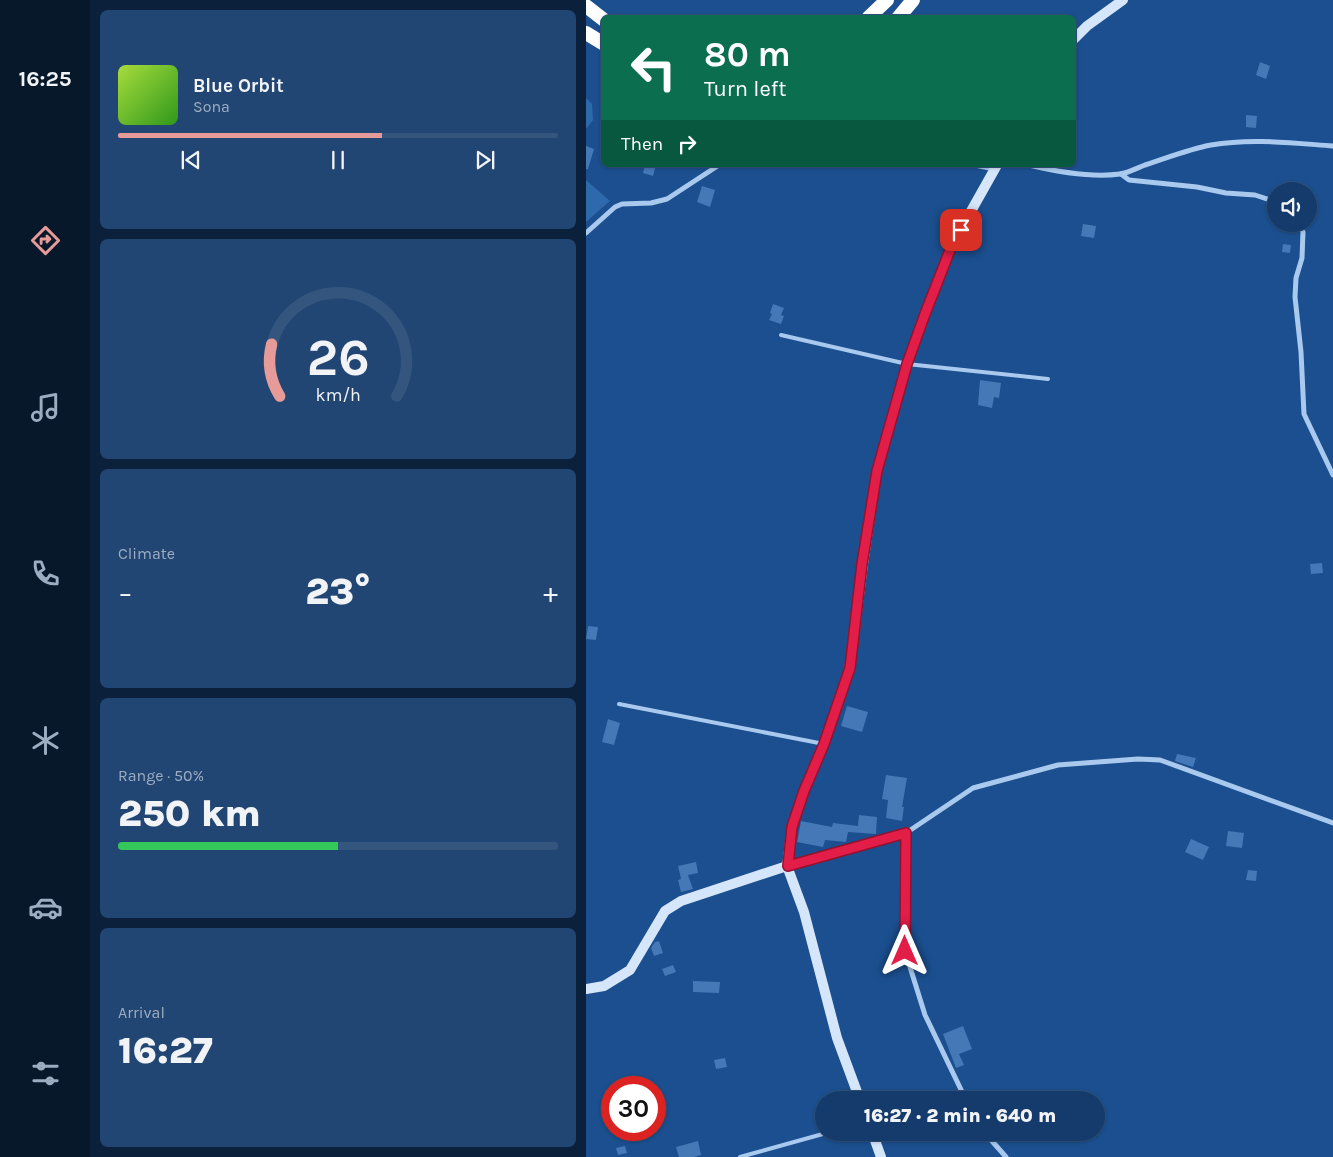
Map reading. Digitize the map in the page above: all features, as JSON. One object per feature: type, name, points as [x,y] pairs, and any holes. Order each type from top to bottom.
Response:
[{"type":"highway","points":[[871,15],[887,0]]},
{"type":"highway","points":[[900,15],[913,0]]},
{"type":"highway","points":[[586,6],[601,18]]},
{"type":"highway","points":[[586,32],[601,42]]},
{"type":"street","points":[[1076,37],[1123,0]]},
{"type":"street","points":[[1037,167],[1058,172],[1080,174],[1121,174],[1210,145],[1260,141],[1333,146]]},
{"type":"street","points":[[586,233],[615,207],[622,204],[651,203],[667,199],[716,167]]},
{"type":"street","points":[[857,1091],[837,1038],[804,912],[788,866],[792,827],[804,791],[824,744],[850,668],[862,564],[877,471],[907,364],[952,245],[996,167]]},
{"type":"street","points":[[1121,174],[1128,180],[1197,187],[1226,193],[1255,195],[1267,199]]},
{"type":"street","points":[[1303,232],[1302,258],[1296,278],[1295,297],[1302,360],[1304,414],[1333,475]]},
{"type":"street","points":[[586,989],[604,986],[630,970],[666,911],[681,901],[788,866],[906,833],[974,788],[1058,765],[1138,759],[1160,760],[1333,823]]},
{"type":"street","points":[[906,833],[905,951],[925,1015],[962,1091]]},
{"type":"street","points":[[875,1141],[881,1157]]},
{"type":"street","points":[[992,1141],[1006,1157]]},
{"type":"lane","points":[[781,335],[907,364],[1048,380]]},
{"type":"lane","points":[[619,704],[824,744]]},
{"type":"lane","points":[[740,1157],[815,1136]]},
{"type":"shaded area","points":[[586,98],[592,104],[593,120],[586,129]]},
{"type":"shaded area","points":[[586,180],[610,201],[586,222]]},
{"type":"building","points":[[1260,62],[1270,66],[1266,79],[1256,75]]},
{"type":"building","points":[[1246,115],[1257,116],[1256,128],[1246,127]]},
{"type":"building","points":[[586,146],[594,149],[588,169],[586,169]]},
{"type":"building","points":[[644,167],[655,167],[653,176],[643,173]]},
{"type":"building","points":[[702,186],[715,190],[710,207],[697,202]]},
{"type":"building","points":[[1083,224],[1096,226],[1094,238],[1081,236]]},
{"type":"building","points":[[1283,244],[1291,245],[1290,253],[1282,252]]},
{"type":"building","points":[[773,304],[784,308],[781,315],[784,316],[781,324],[769,320]]},
{"type":"building","points":[[980,380],[1001,383],[999,398],[994,397],[992,408],[978,405]]},
{"type":"building","points":[[1322,563],[1323,573],[1311,574],[1310,564]]},
{"type":"building","points":[[588,626],[598,627],[596,640],[586,639]]},
{"type":"building","points":[[847,706],[868,712],[862,732],[841,726]]},
{"type":"building","points":[[608,719],[620,723],[614,745],[602,742]]},
{"type":"building","points":[[1177,754],[1196,758],[1193,767],[1175,761]]},
{"type":"building","points":[[886,775],[907,778],[902,807],[904,807],[902,821],[886,818],[888,800],[882,799]]},
{"type":"building","points":[[859,815],[877,817],[876,834],[848,832],[846,842],[825,840],[823,847],[797,842],[801,821],[832,827],[833,823],[858,826]]},
{"type":"building","points":[[1228,831],[1244,833],[1242,848],[1226,846]]},
{"type":"building","points":[[1191,839],[1209,847],[1203,860],[1185,852]]},
{"type":"building","points":[[696,862],[698,873],[688,875],[693,889],[681,892],[678,880],[681,879],[678,866]]},
{"type":"building","points":[[1248,870],[1257,871],[1256,881],[1246,880]]},
{"type":"building","points":[[659,941],[663,953],[654,956],[651,948],[655,942]]},
{"type":"building","points":[[673,965],[676,972],[665,976],[662,969]]},
{"type":"building","points":[[693,981],[720,982],[719,993],[693,992]]},
{"type":"building","points":[[963,1026],[972,1049],[959,1054],[964,1065],[956,1068],[943,1034]]},
{"type":"building","points":[[725,1058],[727,1067],[716,1069],[714,1060]]},
{"type":"building","points":[[698,1141],[701,1155],[679,1157],[676,1147]]},
{"type":"building","points":[[625,1146],[627,1153],[618,1155],[616,1148]]},
{"type":"route","points":[[905,951],[906,833],[788,866],[792,827],[804,791],[824,744],[850,668],[862,564],[877,471],[907,364],[952,245],[961,230]]}]
